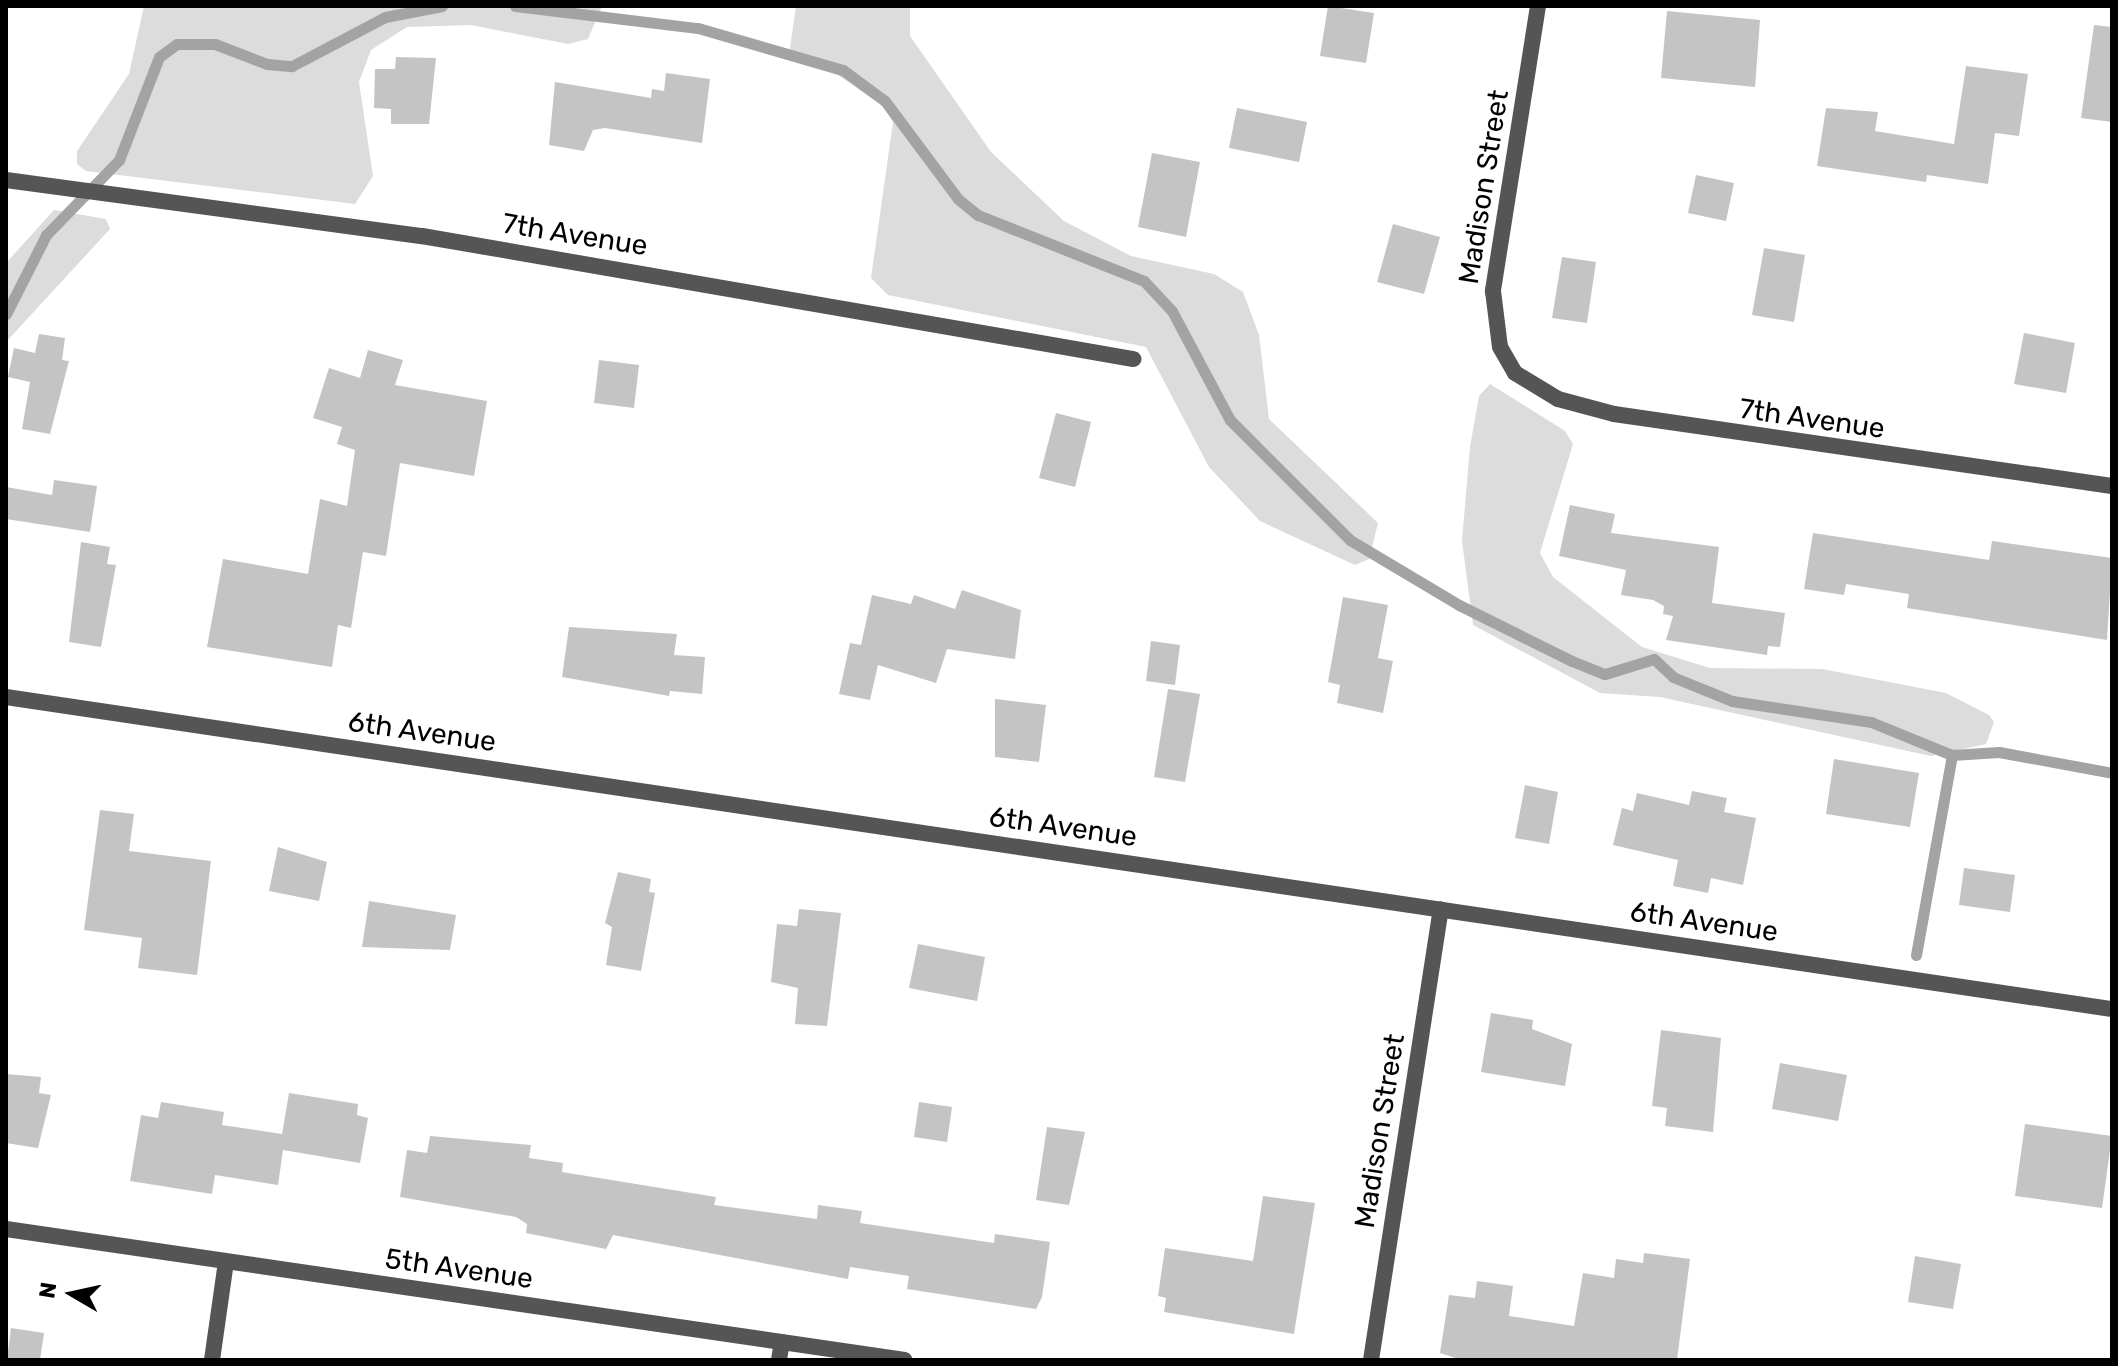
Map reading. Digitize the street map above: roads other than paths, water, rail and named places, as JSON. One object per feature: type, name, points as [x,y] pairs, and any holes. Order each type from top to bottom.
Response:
[{"type":"street","name":"Madison Street","points":[[1515,373],[1496,333],[1493,291],[1538,6]]},
{"type":"street","name":"7th Avenue","points":[[6,180],[437,239],[1133,359]]},
{"type":"street","name":"7th Avenue","points":[[1515,373],[1558,399],[1614,414],[2112,486]]},
{"type":"street","name":"6th Avenue","points":[[6,697],[2112,1009]]},
{"type":"street","name":"Madison Street","points":[[1371,1360],[1441,909]]},
{"type":"street","name":"5th Avenue","points":[[6,1229],[905,1360]]},
{"type":"street","points":[[212,1360],[226,1262]]},
{"type":"street","points":[[779,1360],[782,1342]]},
{"type":"waterway","points":[[6,314],[46,235],[119,160],[159,57],[177,44],[215,44],[267,64],[292,66],[385,17],[442,6]]},
{"type":"waterway","points":[[515,6],[698,28],[843,70],[885,101],[958,199],[978,215],[1144,281],[1172,311],[1230,420],[1350,540],[1459,605],[1572,661],[1605,674],[1654,659],[1673,677],[1732,701],[1871,722],[1952,755],[1999,752],[2112,773]]},
{"type":"waterway","points":[[1916,955],[1952,755]]}]
